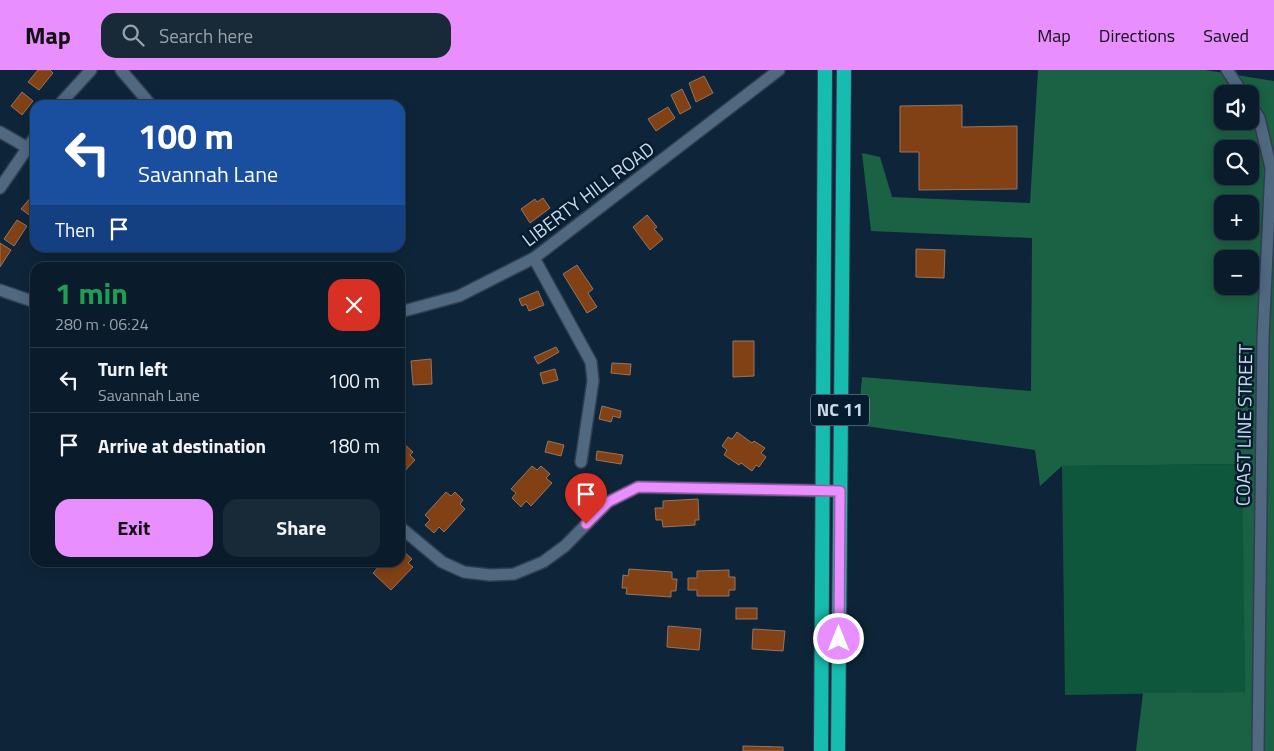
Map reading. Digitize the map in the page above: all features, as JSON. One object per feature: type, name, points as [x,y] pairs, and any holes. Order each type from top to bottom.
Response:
[{"type":"highway","name":"NC 11","points":[[821,751],[825,70]]},
{"type":"highway","name":"NC 11","points":[[838,751],[844,70]]},
{"type":"street","points":[[63,100],[90,70]]},
{"type":"street","points":[[121,70],[146,100]]},
{"type":"street","name":"LIBERTY HILL ROAD","points":[[405,311],[459,296],[534,258],[779,70]]},
{"type":"street","points":[[1227,70],[1237,85]]},
{"type":"street","name":"COAST LINE STREET","points":[[1258,751],[1263,338],[1271,168],[1259,118]]},
{"type":"street","points":[[0,132],[28,148]]},
{"type":"street","points":[[0,188],[30,145]]},
{"type":"street","points":[[534,258],[590,362],[593,381],[581,462]]},
{"type":"street","points":[[0,290],[30,300]]},
{"type":"street","points":[[405,531],[442,562],[464,572],[490,575],[514,574],[543,562],[565,546],[608,502],[638,487],[792,488],[840,491]]},
{"type":"green space","points":[[1038,70],[1205,70],[1274,81],[1274,751],[1136,751],[1143,693],[1245,692],[1242,464],[1062,466],[1040,486],[1035,450],[858,425],[862,377],[1031,391],[1032,238],[871,231],[862,153],[880,157],[892,197],[1030,203]]},
{"type":"green space","points":[[1243,464],[1245,692],[1065,695],[1062,466]]},
{"type":"building","points":[[38,70],[50,70],[53,73],[39,90],[28,82]]},
{"type":"building","points":[[704,76],[713,93],[696,102],[689,83]]},
{"type":"building","points":[[682,89],[691,108],[680,114],[671,95]]},
{"type":"building","points":[[22,92],[32,100],[22,115],[11,106]]},
{"type":"building","points":[[962,105],[962,127],[1017,126],[1017,189],[919,190],[919,152],[900,152],[900,106]]},
{"type":"building","points":[[668,107],[675,118],[656,131],[648,119]]},
{"type":"building","points":[[30,198],[30,216],[21,209]]},
{"type":"building","points":[[543,198],[550,208],[530,223],[521,209],[535,199],[537,202]]},
{"type":"building","points":[[647,215],[657,227],[654,229],[663,239],[650,250],[633,227]]},
{"type":"building","points":[[17,220],[27,226],[14,246],[4,239]]},
{"type":"building","points":[[0,243],[11,250],[0,267]]},
{"type":"building","points":[[916,249],[945,250],[944,278],[916,277]]},
{"type":"building","points":[[577,265],[593,289],[588,293],[597,307],[587,313],[563,274]]},
{"type":"building","points":[[538,291],[544,305],[529,311],[526,304],[522,306],[519,299]]},
{"type":"building","points":[[733,341],[754,341],[754,376],[733,377]]},
{"type":"building","points":[[556,347],[559,352],[538,364],[534,357]]},
{"type":"building","points":[[431,359],[432,384],[413,385],[411,361]]},
{"type":"building","points":[[612,363],[631,364],[630,375],[611,373]]},
{"type":"building","points":[[555,369],[558,380],[543,384],[540,373]]},
{"type":"building","points":[[602,406],[621,411],[620,418],[613,416],[611,422],[599,419]]},
{"type":"building","points":[[737,432],[752,443],[754,441],[765,448],[761,453],[766,457],[759,467],[756,465],[752,471],[724,455],[727,450],[722,446],[728,437],[732,439]]},
{"type":"building","points":[[548,441],[564,445],[561,456],[545,452]]},
{"type":"building","points":[[405,445],[413,452],[410,455],[415,460],[405,471]]},
{"type":"building","points":[[597,451],[623,455],[621,464],[596,460]]},
{"type":"building","points":[[532,466],[537,470],[541,466],[550,474],[546,478],[552,483],[531,506],[526,501],[521,507],[512,498],[516,493],[511,489]]},
{"type":"building","points":[[446,492],[451,496],[455,492],[463,500],[460,504],[465,509],[444,532],[439,527],[434,533],[425,525],[430,520],[425,515]]},
{"type":"building","points":[[698,499],[699,520],[695,520],[695,525],[663,527],[662,520],[656,520],[655,508],[663,508],[663,501]]},
{"type":"building","points":[[405,553],[412,559],[408,563],[413,567],[391,590],[373,573],[378,567],[405,567]]},
{"type":"building","points":[[629,569],[672,572],[672,579],[677,579],[676,591],[671,591],[671,597],[626,594],[627,588],[622,588],[623,575],[628,576]]},
{"type":"building","points":[[729,570],[729,577],[735,577],[735,590],[729,590],[729,596],[697,596],[697,590],[688,590],[688,578],[697,578],[697,571]]},
{"type":"building","points":[[736,608],[757,608],[757,619],[736,619]]},
{"type":"building","points":[[668,626],[701,629],[699,650],[667,647]]},
{"type":"building","points":[[753,629],[785,631],[783,651],[752,649]]},
{"type":"building","points":[[743,746],[783,747],[783,751],[743,751]]},
{"type":"route","points":[[586,524],[608,502],[638,487],[792,488],[840,491],[839,639]]}]
